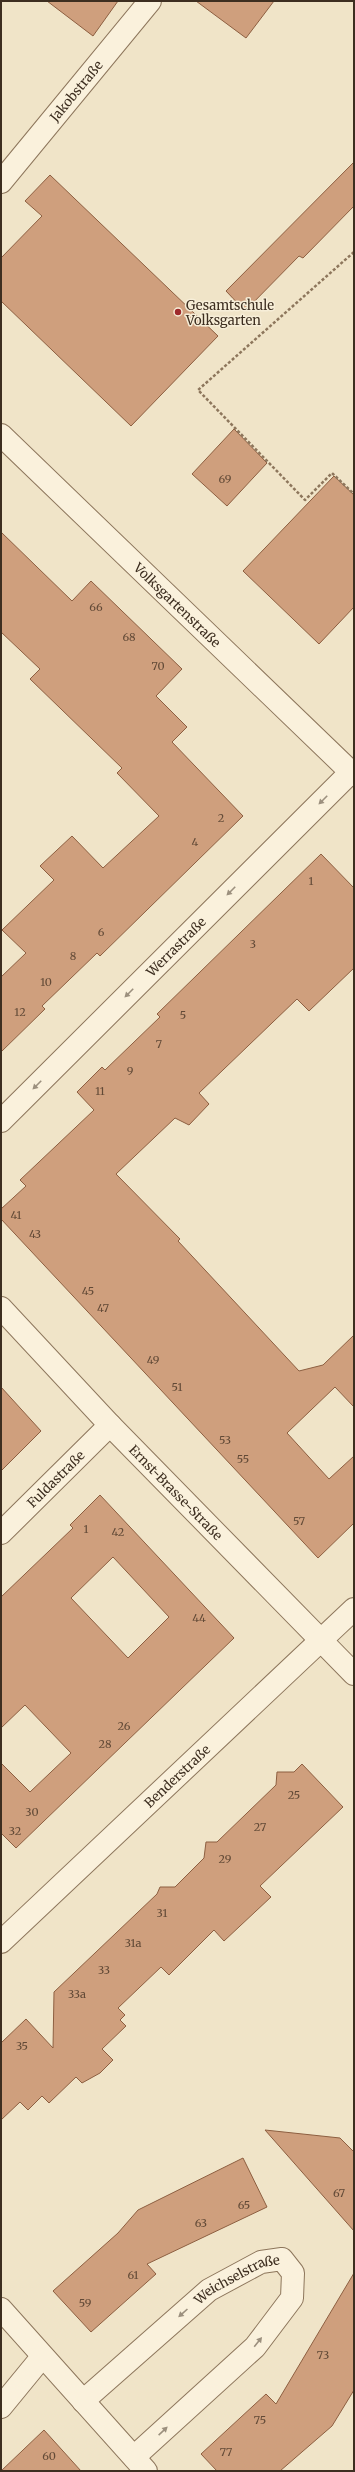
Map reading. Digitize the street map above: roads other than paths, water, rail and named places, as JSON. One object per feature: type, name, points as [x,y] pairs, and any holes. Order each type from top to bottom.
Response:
[{"type":"street","name":"Jakobstraße","points":[[1,182],[150,1]]},
{"type":"street","name":"Volksgartenstraße","points":[[1,435],[352,774]]},
{"type":"street","name":"Werrastraße","points":[[1,1121],[352,774]]},
{"type":"street","name":"Ernst-Brasse-Straße","points":[[1,1308],[110,1425],[354,1674]]},
{"type":"street","name":"Fuldastraße","points":[[1,1533],[110,1425]]},
{"type":"street","name":"Benderstraße","points":[[1,1942],[354,1609]]},
{"type":"street","name":"Weichselstraße","points":[[1,2309],[42,2357],[140,2464],[255,2346],[292,2298],[293,2273],[282,2259],[261,2262],[209,2290],[83,2400]]},
{"type":"street","points":[[1,2407],[42,2357]]},
{"type":"place","name":"Gesamtschule Volksgarten","points":[[178,312]]}]
